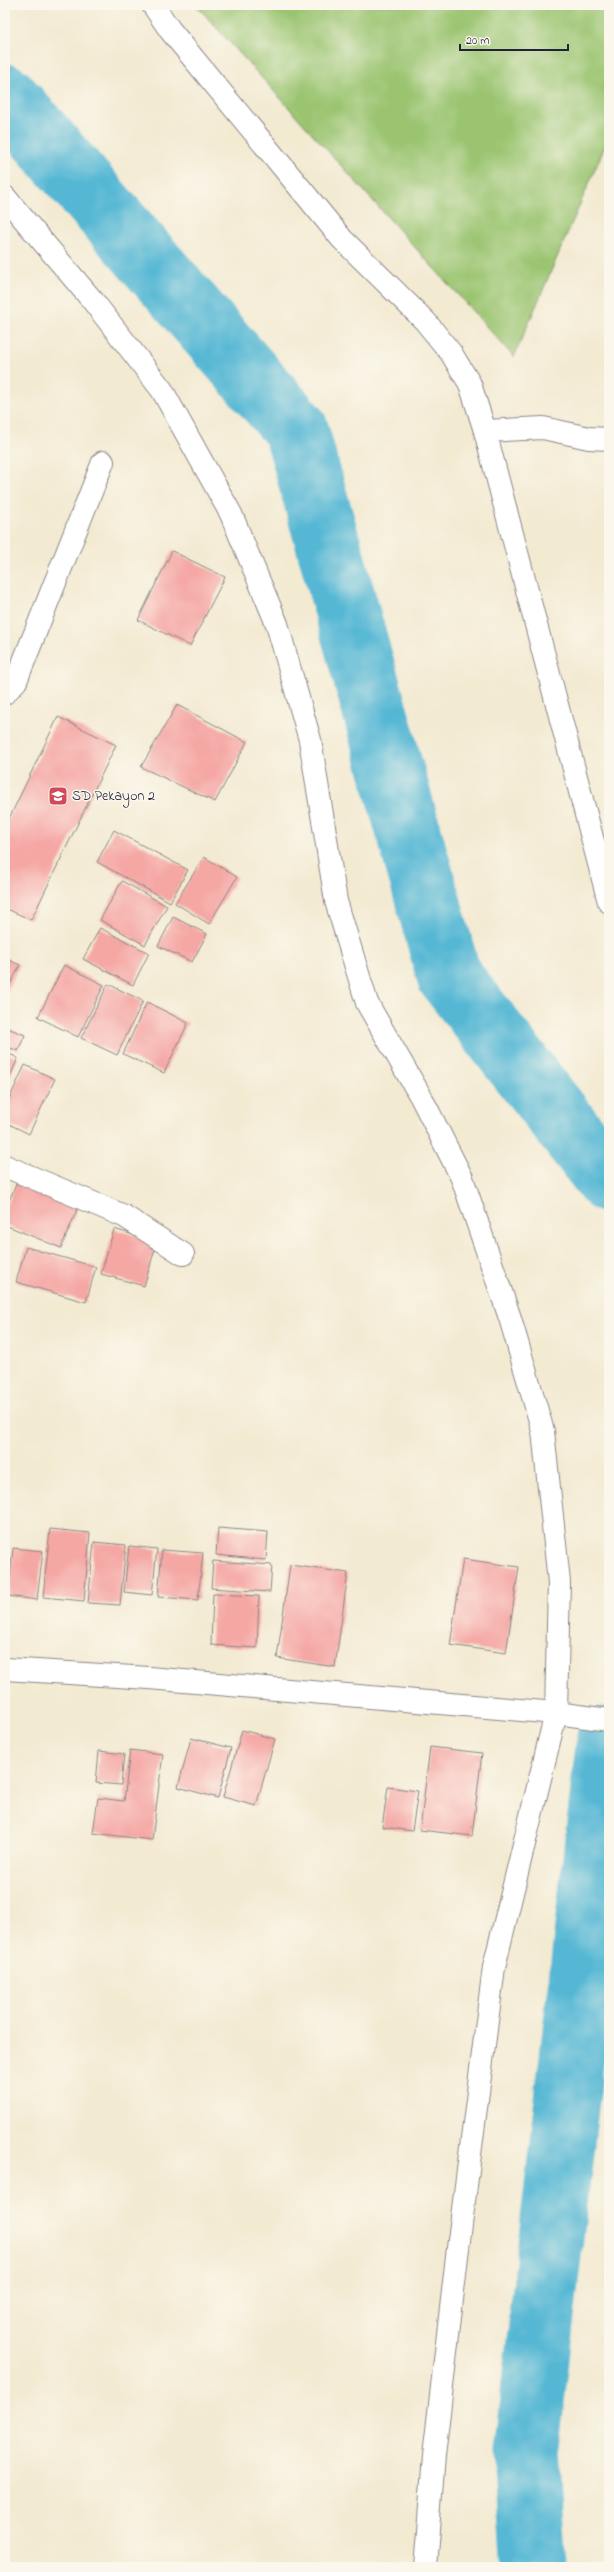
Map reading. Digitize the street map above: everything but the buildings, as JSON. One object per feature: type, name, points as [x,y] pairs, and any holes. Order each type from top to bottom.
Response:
[{"type":"street","points":[[153,5],[170,30],[342,239],[425,322],[451,353],[470,384],[485,431],[609,902]]},
{"type":"street","points":[[5,197],[93,301],[162,390],[231,514],[277,624],[310,740],[336,901],[367,1003],[421,1097],[462,1178],[510,1318],[543,1431],[559,1582],[556,1713],[494,1967],[457,2256],[434,2456],[425,2567]]},
{"type":"street","points":[[485,431],[543,428],[589,438],[609,439]]},
{"type":"street","points":[[5,693],[16,681],[104,462]]},
{"type":"street","points":[[5,1166],[124,1216],[183,1254]]},
{"type":"street","points":[[5,1669],[157,1679],[556,1713],[608,1720]]},
{"type":"green space","points":[[196,5],[609,5],[609,137],[514,357]]},
{"type":"waterway","points":[[5,96],[296,429],[449,976],[609,1181]]},
{"type":"waterway","points":[[534,2567],[526,2453],[609,1738]]},
{"type":"place","name":"SD Pekayon 2","points":[[58,796]]}]
